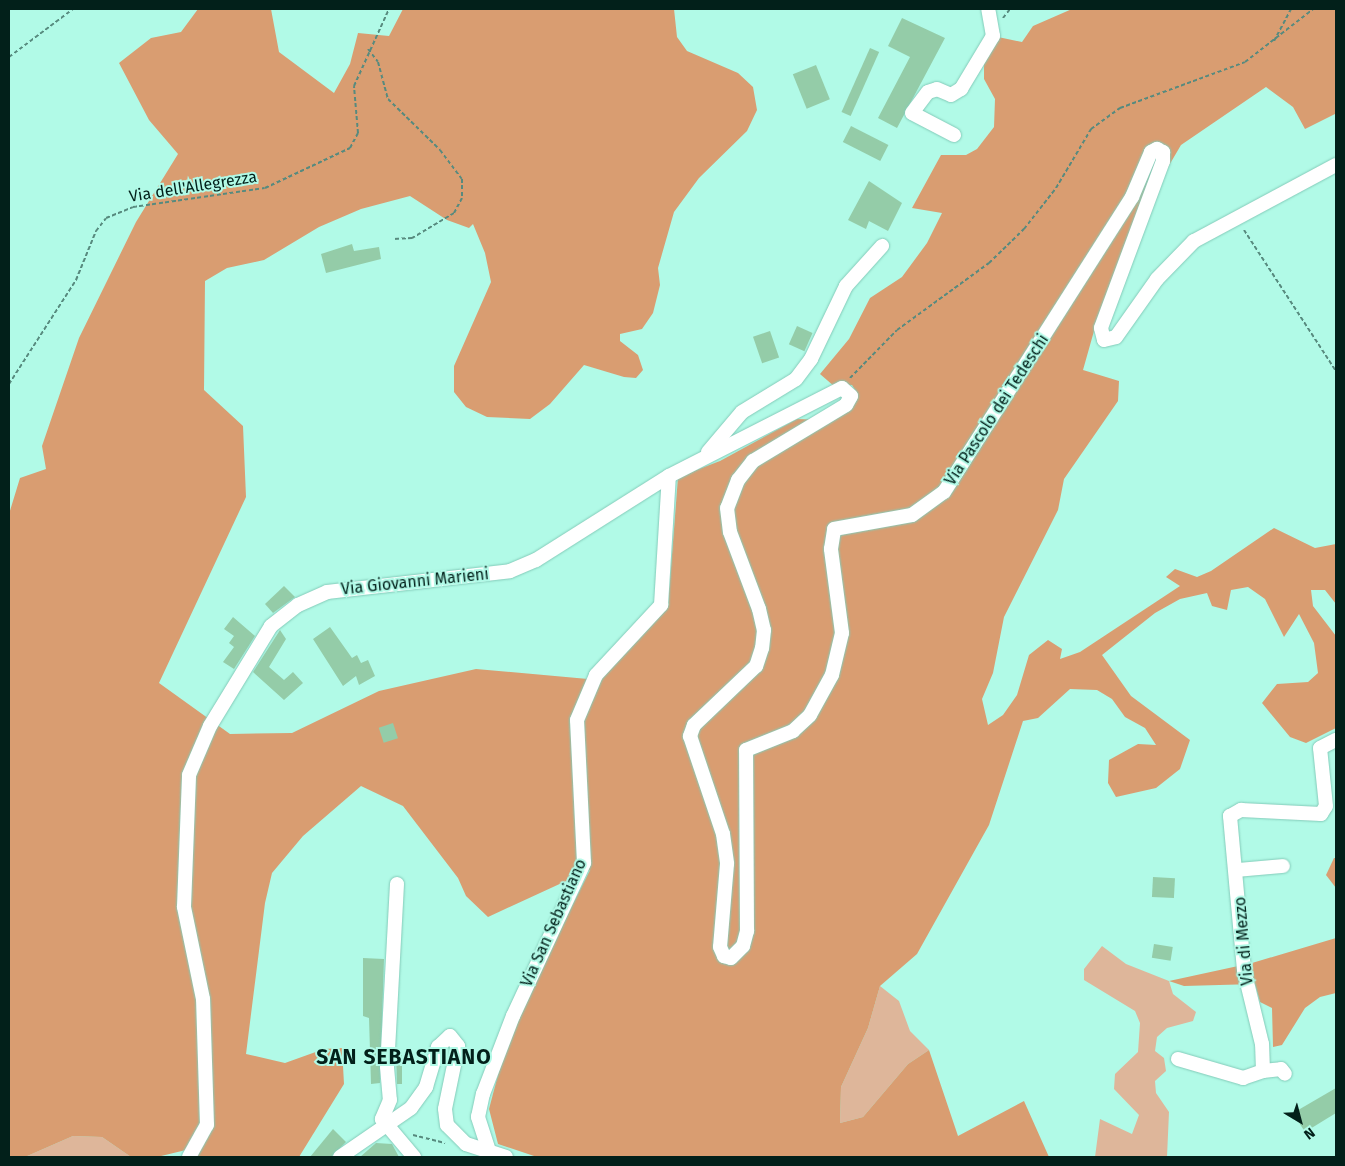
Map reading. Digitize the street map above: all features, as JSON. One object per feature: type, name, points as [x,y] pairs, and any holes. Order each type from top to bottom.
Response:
[{"type":"street","points":[[954,135],[912,113],[928,92],[936,89],[951,95],[961,89],[993,36],[988,9]]},
{"type":"street","name":"Via Pascolo dei Tedeschi","points":[[842,388],[851,396],[846,405],[753,461],[738,480],[727,508],[730,532],[759,609],[764,630],[762,648],[756,666],[694,726],[690,736],[724,834],[727,864],[720,947],[724,956],[731,958],[743,946],[747,931],[746,750],[793,731],[810,714],[832,675],[842,633],[831,549],[834,529],[912,515],[944,492],[1132,197],[1151,152],[1157,149],[1163,152],[1163,161],[1101,338],[1116,336],[1182,251],[1336,165]]},
{"type":"street","points":[[699,461],[742,412],[796,379],[811,359],[846,286],[882,246]]},
{"type":"street","name":"Via Giovanni Marieni","points":[[189,1157],[207,1125],[203,999],[184,906],[189,775],[210,726],[271,626],[298,605],[327,592],[510,571],[553,550],[669,476],[842,388]]},
{"type":"street","name":"Via San Sebastiano","points":[[489,1151],[478,1117],[483,1094],[513,1016],[584,863],[577,720],[596,675],[661,605],[669,476]]},
{"type":"street","name":"Via di Mezzo","points":[[1263,1071],[1262,1044],[1244,970],[1231,814],[1240,810],[1320,814],[1326,806],[1320,748],[1336,740]]},
{"type":"street","points":[[1237,870],[1283,866]]},
{"type":"street","points":[[397,884],[387,1067],[390,1100],[382,1119],[387,1128],[414,1157]]},
{"type":"street","points":[[340,1157],[372,1133],[387,1128],[412,1108],[426,1087],[438,1048],[450,1036],[458,1046],[445,1119],[455,1136],[469,1145],[506,1157]]},
{"type":"street","points":[[1178,1059],[1243,1078],[1263,1071],[1281,1069],[1286,1074]]},
{"type":"path","points":[[9,58],[73,9]]},
{"type":"path","name":"Via dell'Allegrezza","points":[[9,384],[76,280],[96,231],[106,218],[133,207],[265,188],[350,148],[358,133],[354,86],[368,49],[389,9]]},
{"type":"path","points":[[1272,43],[1291,9]]},
{"type":"path","points":[[842,388],[897,330],[990,263],[1024,229],[1056,188],[1091,129],[1120,108],[1245,62],[1272,43],[1313,9]]},
{"type":"path","points":[[368,49],[378,62],[388,99],[462,179],[462,198],[454,213],[412,238],[393,239]]},
{"type":"path","points":[[1238,219],[1336,371]]},
{"type":"path","points":[[387,1128],[464,1148],[469,1145]]},
{"type":"shaded area","points":[[198,9],[271,9],[279,52],[334,93],[350,64],[358,33],[389,36],[403,9],[674,9],[677,37],[687,51],[738,73],[753,87],[757,110],[747,131],[699,178],[674,212],[658,268],[660,285],[653,313],[642,329],[620,334],[620,341],[638,355],[643,370],[636,378],[624,377],[584,365],[550,404],[530,419],[487,417],[466,407],[454,392],[454,366],[491,282],[485,253],[473,224],[469,228],[447,220],[410,196],[361,209],[319,227],[264,260],[227,268],[205,281],[204,390],[243,426],[246,497],[159,683],[230,734],[292,733],[379,691],[476,669],[599,680],[668,607],[678,477],[720,461],[797,419],[826,420],[853,405],[858,395],[852,385],[835,387],[820,374],[849,339],[870,298],[902,277],[927,243],[942,213],[912,208],[941,155],[966,155],[977,149],[994,127],[995,99],[984,79],[984,59],[998,37],[1022,42],[1033,26],[1072,9],[1336,9],[1335,114],[1305,129],[1293,107],[1266,87],[1181,145],[1147,203],[1094,331],[1083,370],[1119,381],[1118,401],[1064,479],[1058,510],[1004,617],[993,673],[982,699],[988,725],[1003,715],[1017,695],[1029,655],[1048,640],[1062,649],[1060,659],[1080,652],[1180,586],[1166,577],[1175,569],[1197,577],[1211,571],[1274,528],[1315,548],[1336,544],[1336,604],[1325,590],[1311,590],[1313,606],[1336,636],[1336,728],[1306,743],[1290,737],[1262,703],[1277,684],[1308,682],[1318,673],[1314,643],[1299,614],[1284,637],[1265,599],[1248,587],[1231,590],[1227,610],[1212,606],[1207,593],[1180,599],[1155,613],[1102,655],[1131,696],[1190,740],[1180,769],[1156,788],[1116,797],[1108,783],[1109,760],[1138,744],[1156,745],[1145,728],[1125,717],[1112,699],[1097,690],[1070,689],[1038,718],[1023,721],[989,825],[917,954],[880,986],[868,1028],[841,1087],[840,1123],[863,1117],[908,1064],[929,1050],[958,1136],[1024,1101],[1049,1157],[537,1157],[498,1144],[489,1109],[499,1071],[523,1004],[590,870],[488,917],[466,896],[458,878],[403,806],[361,786],[303,836],[272,873],[265,903],[246,1054],[285,1063],[324,1049],[342,1048],[344,1084],[299,1157],[185,1157],[190,1149],[157,1157],[131,1157],[102,1137],[73,1136],[25,1157],[9,1157],[9,514],[20,478],[46,469],[42,446],[79,338],[136,222],[178,154],[149,120],[119,63],[151,38],[181,32]]},
{"type":"shaded area","points":[[1334,858],[1336,858],[1336,888],[1326,875]]},
{"type":"shaded area","points":[[1336,938],[1336,993],[1320,997],[1305,1008],[1282,1045],[1273,1047],[1272,1008],[1260,1002],[1255,984],[1184,986],[1169,981],[1252,963]]},
{"type":"shaded area","points":[[1102,946],[1126,964],[1169,981],[1173,994],[1196,1012],[1193,1021],[1167,1028],[1157,1037],[1155,1051],[1164,1058],[1166,1071],[1155,1081],[1156,1093],[1169,1112],[1167,1157],[1095,1157],[1100,1119],[1132,1134],[1139,1115],[1114,1089],[1115,1074],[1138,1052],[1140,1023],[1135,1011],[1084,980],[1084,969]]},
{"type":"shaded area","points":[[880,986],[899,1001],[910,1031],[929,1050],[908,1064],[863,1117],[840,1123],[841,1087],[868,1028]]},
{"type":"shaded area","points":[[73,1136],[102,1137],[131,1157],[25,1157]]},
{"type":"building","points":[[902,18],[945,38],[897,128],[878,118],[910,57],[888,46]]},
{"type":"building","points":[[870,48],[879,52],[851,116],[842,112]]},
{"type":"building","points":[[816,65],[830,99],[807,109],[793,74]]},
{"type":"building","points":[[851,126],[888,145],[880,161],[843,142]]},
{"type":"building","points":[[869,181],[902,203],[888,231],[869,221],[866,229],[848,220]]},
{"type":"building","points":[[352,244],[354,251],[379,247],[381,259],[326,273],[321,254]]},
{"type":"building","points":[[797,326],[813,333],[804,351],[789,344]]},
{"type":"building","points":[[770,331],[779,357],[762,363],[753,337]]},
{"type":"building","points":[[284,586],[295,597],[273,613],[265,604]]},
{"type":"building","points":[[233,617],[255,636],[234,669],[223,662],[234,647],[229,643],[234,636],[224,629]]},
{"type":"building","points":[[330,627],[352,658],[357,655],[361,663],[368,660],[375,676],[359,685],[356,676],[343,686],[313,639]]},
{"type":"building","points":[[280,630],[286,639],[269,667],[284,680],[293,672],[303,683],[284,700],[253,672]]},
{"type":"building","points":[[393,723],[398,738],[384,743],[379,728]]},
{"type":"building","points":[[1153,877],[1175,878],[1174,898],[1152,897]]},
{"type":"building","points":[[1154,944],[1173,947],[1171,961],[1152,958]]},
{"type":"building","points":[[363,958],[384,959],[380,1083],[371,1084],[369,1018],[363,1016]]},
{"type":"building","points":[[396,1054],[402,1054],[402,1084],[397,1084]]},
{"type":"building","points":[[1336,1088],[1336,1113],[1305,1132],[1293,1113]]},
{"type":"building","points":[[333,1129],[346,1142],[331,1157],[310,1157]]},
{"type":"building","points":[[376,1143],[392,1144],[399,1157],[360,1157]]},
{"type":"district","name":"SAN SEBASTIANO","points":[[404,1057]]}]
